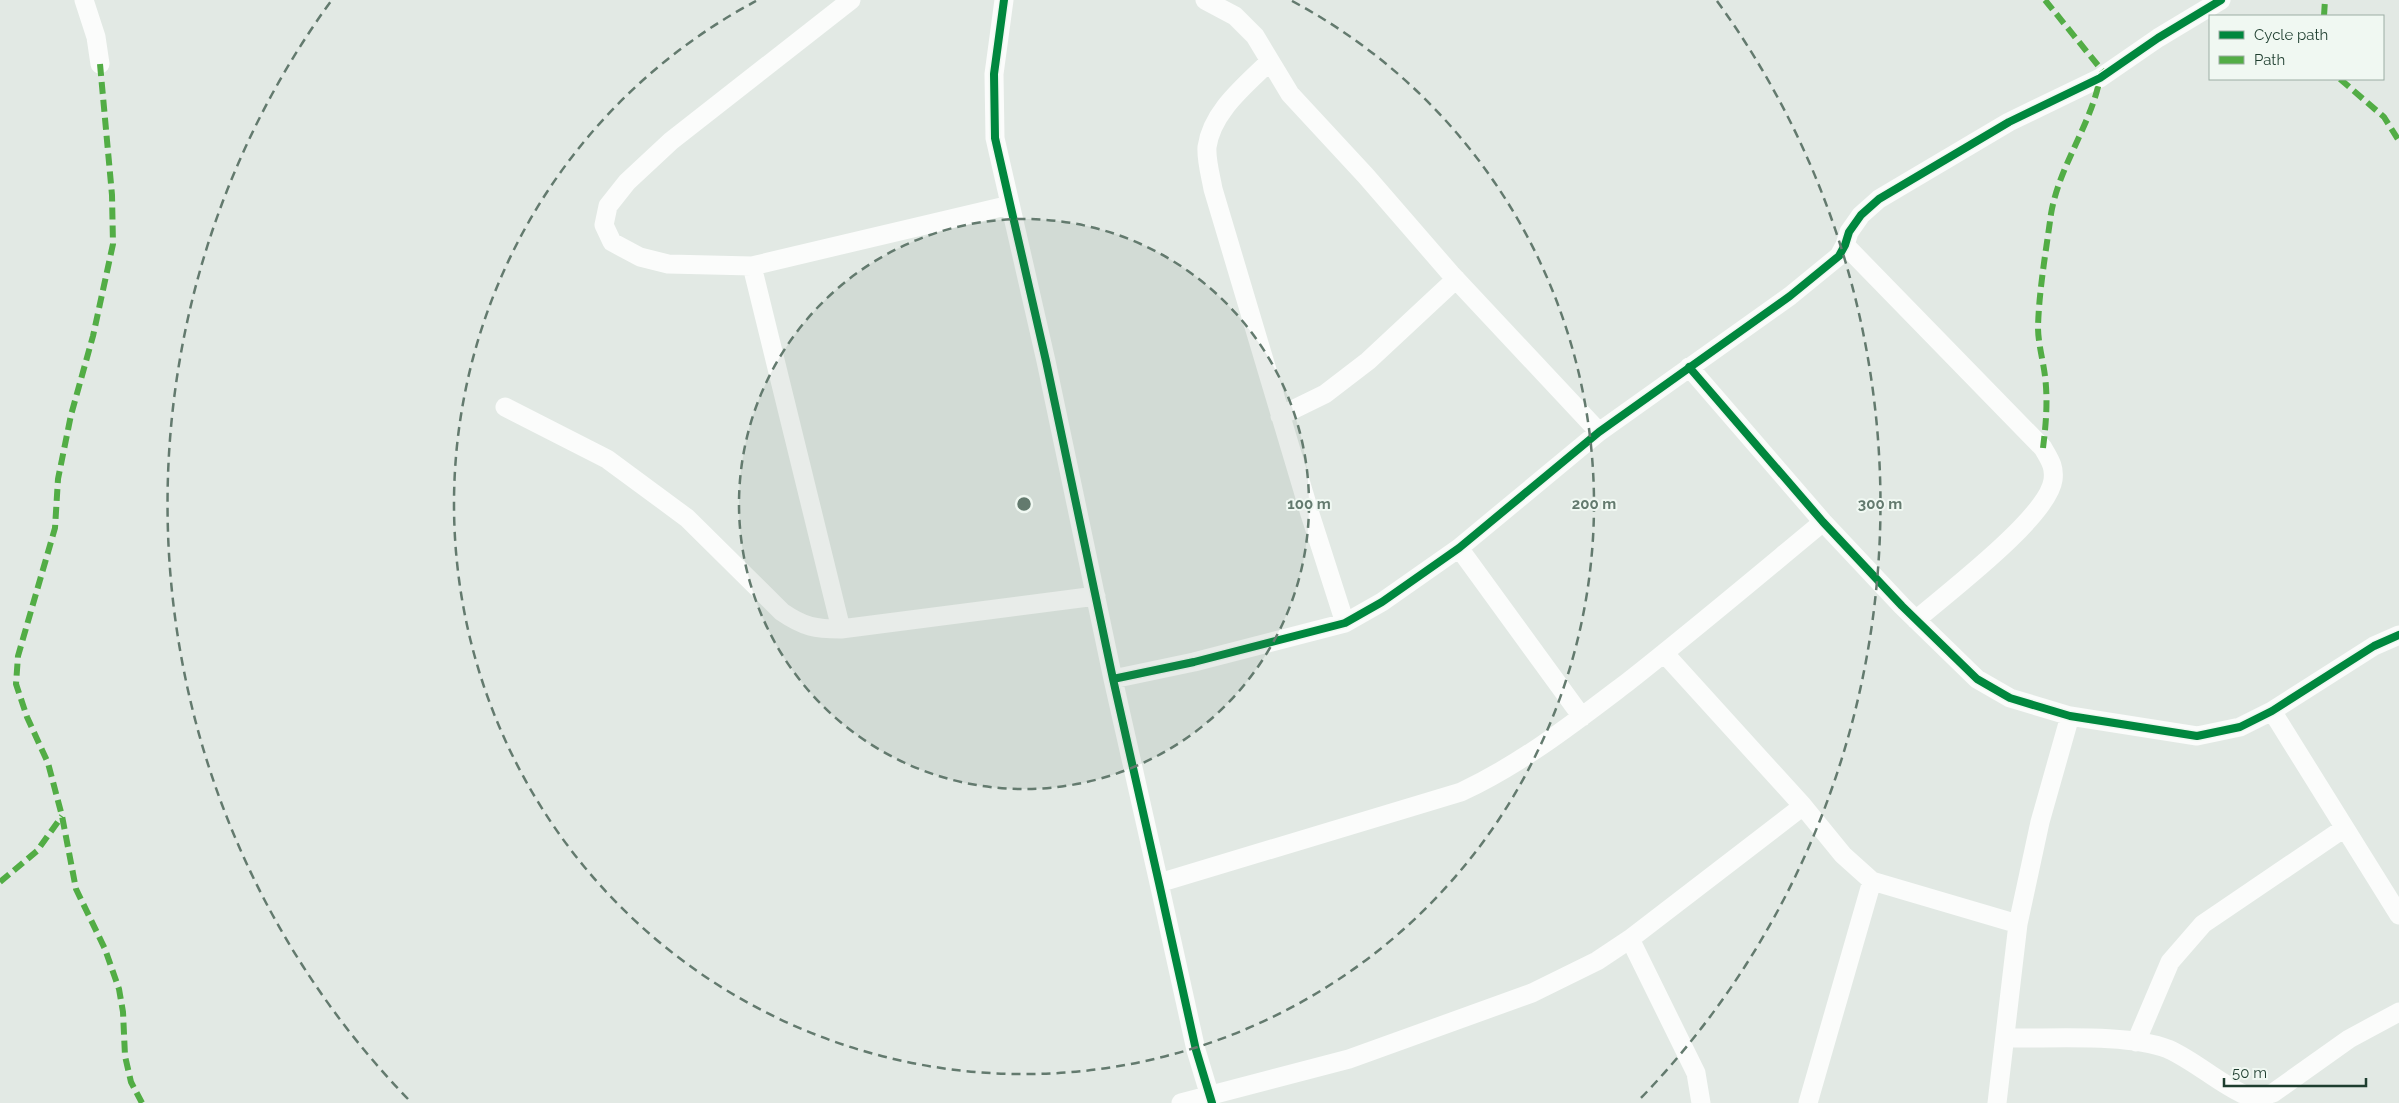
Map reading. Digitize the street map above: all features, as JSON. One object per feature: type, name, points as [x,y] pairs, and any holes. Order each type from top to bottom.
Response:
[{"type":"street","points":[[84,0],[96,37],[100,64]]},
{"type":"street","points":[[851,0],[671,142],[627,182],[608,206],[604,225],[612,242],[640,257],[668,264],[752,266],[1010,205]]},
{"type":"street","points":[[1004,0],[994,74],[995,138],[1046,361],[1113,678],[1196,1050],[1211,1099]]},
{"type":"street","points":[[1205,0],[1235,16],[1255,36],[1290,94],[1366,176],[1456,279],[1599,432]]},
{"type":"street","points":[[1113,678],[1194,662],[1345,623],[1382,602],[1459,548],[1599,432],[1790,296],[1839,256],[1849,232],[1861,215],[1879,199],[2009,122],[2100,78],[2158,38],[2221,0]]},
{"type":"street","points":[[1270,61],[1226,108],[1212,128],[1207,149],[1213,189],[1280,416],[1345,623]]},
{"type":"street","points":[[1845,245],[2043,448],[2054,466],[2053,481],[2047,497],[2013,537],[1916,620]]},
{"type":"street","points":[[752,266],[841,630]]},
{"type":"street","points":[[1280,416],[1326,394],[1368,362],[1456,279]]},
{"type":"street","points":[[1689,367],[1823,522],[1916,620],[1977,679],[2010,698],[2070,716],[2196,736],[2240,727],[2272,711],[2374,646],[2399,635]]},
{"type":"street","points":[[504,407],[607,459],[687,518],[782,612],[800,625],[819,629],[841,630],[1096,596]]},
{"type":"street","points":[[1159,883],[1461,792],[1496,776],[1582,717],[1664,653],[1823,522]]},
{"type":"street","points":[[1459,548],[1582,717]]},
{"type":"street","points":[[1664,653],[1802,806],[1843,855],[1872,881],[2018,924]]},
{"type":"street","points":[[2272,711],[2399,915]]},
{"type":"street","points":[[1997,1103],[2018,924],[2040,822],[2070,716]]},
{"type":"street","points":[[1181,1103],[1211,1099],[1349,1059],[1532,993],[1598,961],[1630,939],[1802,806]]},
{"type":"street","points":[[2136,1042],[2170,962],[2203,924],[2344,829]]},
{"type":"street","points":[[1808,1103],[1872,881]]},
{"type":"street","points":[[1630,939],[1696,1073],[1701,1103]]},
{"type":"street","points":[[2005,1038],[2155,1044],[2183,1056],[2244,1094],[2263,1100],[2349,1039],[2399,1012]]},
{"type":"marked path","points":[[2045,0],[2105,74]]},
{"type":"marked path","points":[[2324,15],[2325,0]]},
{"type":"marked path","points":[[100,64],[112,195],[113,244],[93,336],[71,415],[58,479],[55,528],[18,656],[16,684],[27,717],[48,763],[62,816],[76,889],[105,949],[119,989],[123,1012],[125,1056],[131,1082],[142,1103]]},
{"type":"marked path","points":[[2043,448],[2046,394],[2038,327],[2041,285],[2051,214],[2061,179],[2090,112],[2100,78]]},
{"type":"marked path","points":[[2341,80],[2384,117],[2399,141]]},
{"type":"marked path","points":[[0,882],[37,851],[62,816]]},
{"type":"cycle path","points":[[1004,0],[994,74],[995,138],[1046,361],[1113,679],[1196,1050],[1212,1103]]},
{"type":"cycle path","points":[[1113,679],[1194,662],[1345,623],[1382,602],[1459,548],[1599,432],[1790,296],[1839,256],[1849,232],[1861,215],[1879,199],[2009,122],[2100,78],[2158,38],[2221,0]]},
{"type":"cycle path","points":[[1689,367],[1823,522],[1902,606],[1977,679],[2010,698],[2070,716],[2197,736],[2240,727],[2272,711],[2374,646],[2399,635]]}]
